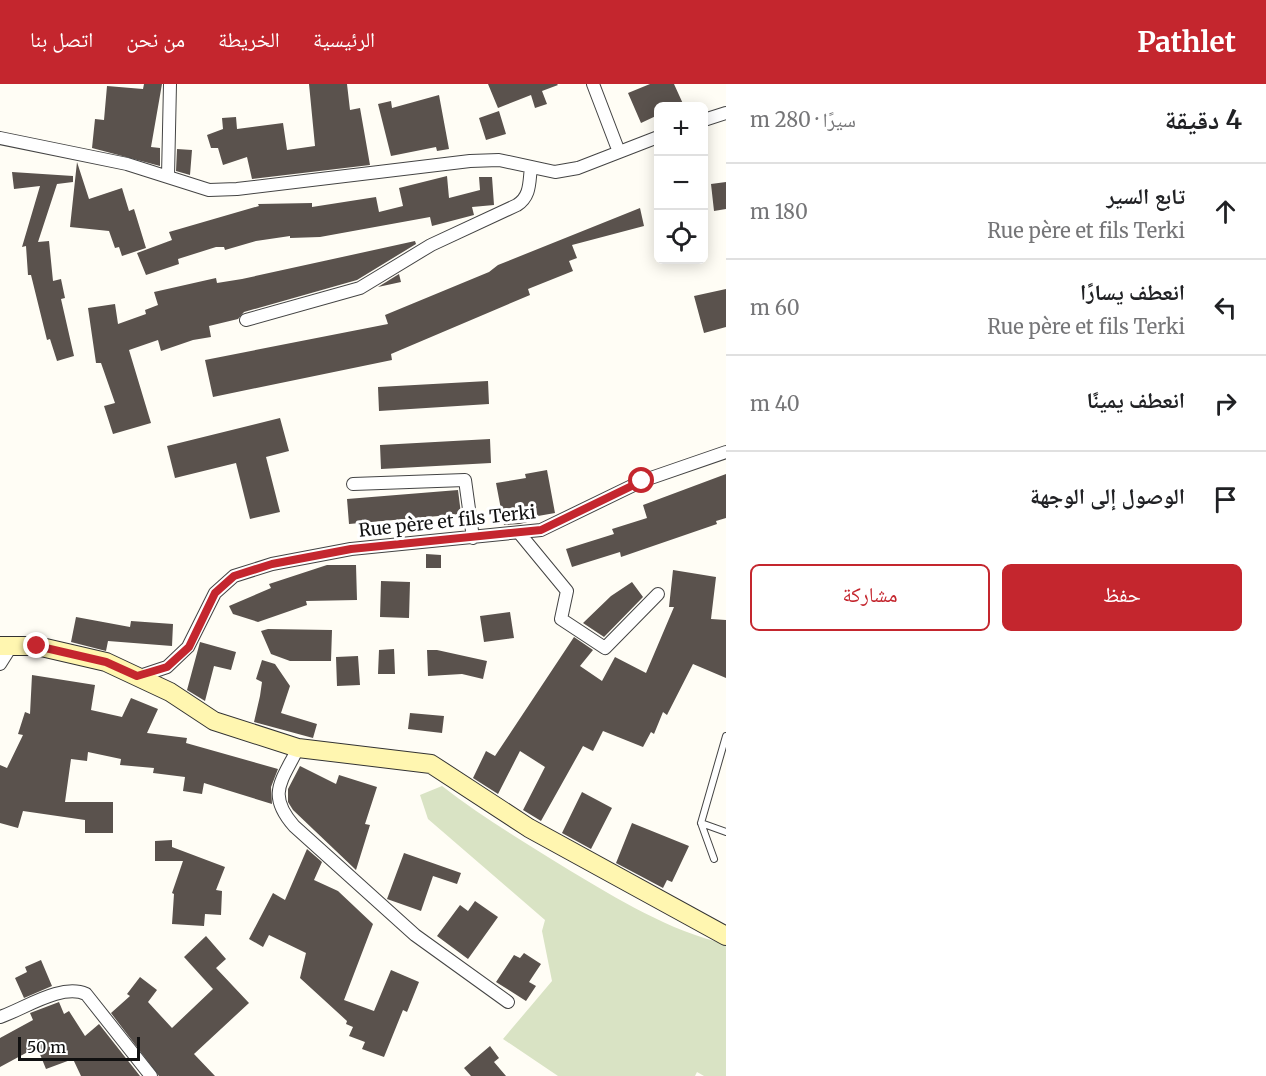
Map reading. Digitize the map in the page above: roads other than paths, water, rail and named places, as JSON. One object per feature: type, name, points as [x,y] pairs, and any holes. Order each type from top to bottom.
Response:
[{"type":"street","points":[[168,176],[170,84]]},
{"type":"street","points":[[593,84],[619,152]]},
{"type":"street","points":[[708,119],[726,113]]},
{"type":"street","points":[[0,138],[127,164],[209,190],[470,161],[498,160],[555,172],[578,168],[654,139]]},
{"type":"street","points":[[246,320],[360,288],[431,245],[517,205],[524,200],[528,192],[531,167]]},
{"type":"street","name":"Rue père et fils Terki","points":[[137,676],[167,667],[189,647],[215,593],[234,576],[272,564],[351,549],[520,534],[541,530],[642,481],[726,452]]},
{"type":"street","points":[[353,484],[465,480],[473,538]]},
{"type":"street","points":[[520,534],[567,591],[561,619],[605,648],[658,594]]},
{"type":"street","points":[[0,664],[6,645],[37,646],[106,662],[170,692],[214,721],[298,748],[431,764],[529,828],[726,936]]},
{"type":"street","points":[[298,748],[278,790],[280,810],[294,826],[416,935],[508,1002]]},
{"type":"street","points":[[0,1017],[56,995],[80,992],[86,994],[151,1076]]},
{"type":"lane","points":[[714,859],[701,823],[726,736]]},
{"type":"lane","points":[[701,823],[726,832]]}]
